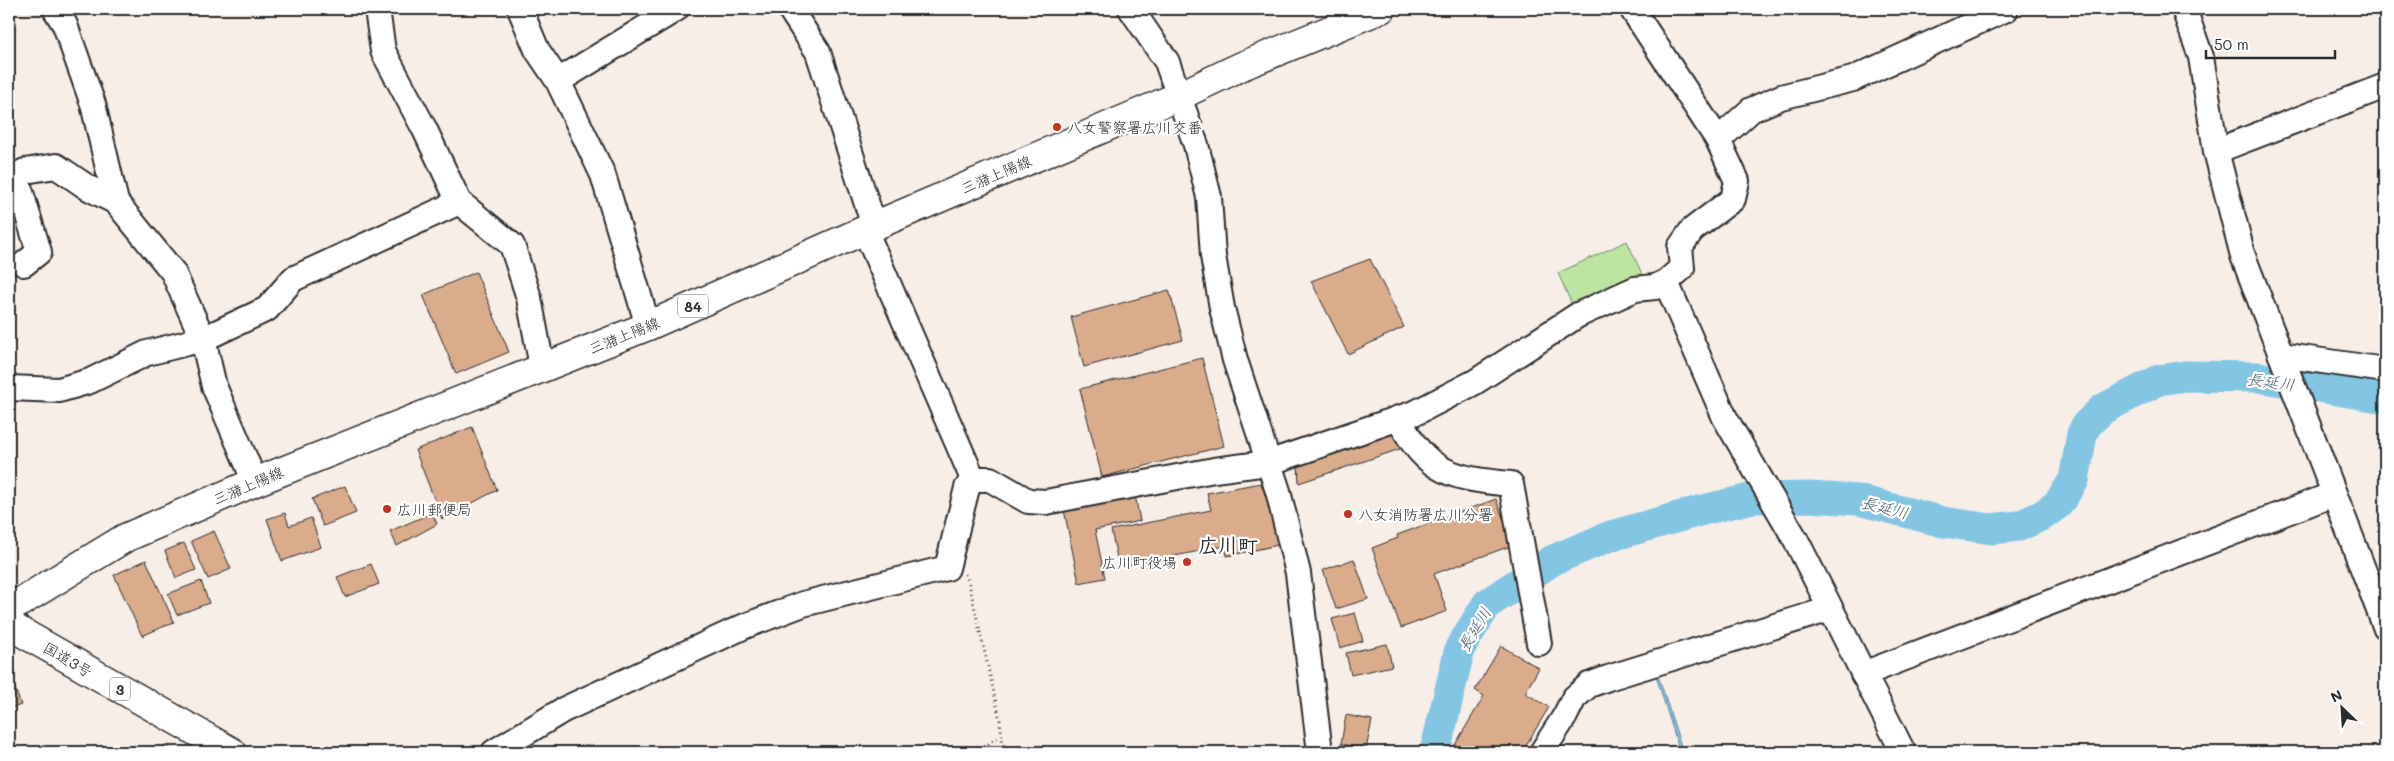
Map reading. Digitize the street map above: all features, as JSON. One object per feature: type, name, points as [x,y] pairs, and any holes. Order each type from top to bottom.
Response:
[{"type":"main road","name":"三潴上陽線","points":[[9,609],[125,538],[255,482],[648,326],[870,228],[1179,96],[1242,66],[1381,9]]},
{"type":"main road","name":"国道3号","points":[[9,625],[232,752]]},
{"type":"street","points":[[55,9],[65,25],[93,104],[111,171],[116,202]]},
{"type":"street","points":[[377,9],[383,51],[425,130],[459,202],[512,245],[530,298],[542,367]]},
{"type":"street","points":[[520,9],[538,50],[558,81],[603,175],[648,326]]},
{"type":"street","points":[[558,81],[676,9]]},
{"type":"street","points":[[790,9],[818,52],[870,228],[973,479]]},
{"type":"street","points":[[1131,9],[1167,62],[1196,145],[1209,197],[1213,256],[1222,308],[1235,360],[1278,490],[1298,573],[1320,752]]},
{"type":"street","points":[[973,479],[990,480],[1028,501],[1046,502],[1214,470],[1268,463],[1417,412],[1475,382],[1578,315],[1635,289],[1655,287],[1666,282],[1682,268],[1680,247],[1692,230],[1732,200],[1737,182],[1718,140],[1632,9]]},
{"type":"street","points":[[1718,140],[1751,110],[1781,97],[1853,78],[1978,15],[2006,9]]},
{"type":"street","points":[[2184,9],[2201,57],[2216,151],[2243,256],[2385,626]]},
{"type":"street","points":[[2216,151],[2385,86]]},
{"type":"street","points":[[24,264],[39,252],[12,173],[56,166],[88,187],[116,202],[173,272],[203,339],[214,386],[255,482]]},
{"type":"street","points":[[9,388],[59,390],[90,381],[147,353],[203,339],[267,309],[293,279],[459,202]]},
{"type":"street","points":[[1666,282],[1725,418],[1796,540],[1903,752]]},
{"type":"street","points":[[2282,359],[2385,370]]},
{"type":"street","points":[[1399,418],[1408,439],[1426,460],[1450,474],[1478,481],[1511,484],[1539,643]]},
{"type":"street","points":[[494,752],[563,710],[745,626],[803,604],[947,568],[967,488],[973,479]]},
{"type":"street","points":[[1864,674],[2334,494]]},
{"type":"street","points":[[1542,752],[1574,698],[1589,686],[1608,678],[1830,609]]},
{"type":"path","points":[[947,568],[963,570],[969,583],[1000,720],[1002,730],[1000,736],[1006,752]]},
{"type":"path","points":[[982,752],[991,741],[1000,736]]},
{"type":"green space","points":[[1627,241],[1643,276],[1573,307],[1558,273]]},
{"type":"water","points":[[1657,672],[1683,752],[1680,752],[1655,673]]},
{"type":"building","points":[[1370,259],[1404,327],[1348,354],[1311,281]]},
{"type":"building","points":[[476,272],[509,352],[456,374],[423,295]]},
{"type":"building","points":[[1169,290],[1183,340],[1084,367],[1071,317]]},
{"type":"building","points":[[1202,358],[1224,446],[1102,477],[1080,389]]},
{"type":"building","points":[[472,427],[497,490],[442,519],[415,450]]},
{"type":"building","points":[[1394,432],[1400,449],[1299,483],[1298,465]]},
{"type":"building","points":[[1261,483],[1272,514],[1278,545],[1227,556],[1225,546],[1119,567],[1111,530],[1211,510],[1207,493]]},
{"type":"building","points":[[345,486],[356,513],[323,526],[312,499]]},
{"type":"building","points":[[1135,495],[1140,521],[1095,530],[1105,578],[1079,583],[1064,510]]},
{"type":"building","points":[[1496,499],[1513,545],[1434,574],[1447,611],[1401,628],[1372,548],[1398,538],[1397,535]]},
{"type":"building","points":[[285,513],[289,526],[311,518],[321,547],[282,561],[267,519]]},
{"type":"building","points":[[432,513],[437,524],[397,546],[390,531]]},
{"type":"building","points":[[214,531],[231,569],[208,579],[191,541]]},
{"type":"building","points":[[184,543],[196,570],[176,578],[165,551]]},
{"type":"building","points":[[1354,559],[1368,599],[1336,609],[1323,570]]},
{"type":"building","points":[[146,560],[174,622],[142,636],[114,575]]},
{"type":"building","points":[[371,564],[379,584],[345,597],[337,577]]},
{"type":"building","points":[[201,581],[209,603],[177,615],[168,594]]},
{"type":"building","points":[[1355,613],[1363,641],[1340,648],[1332,619]]},
{"type":"building","points":[[1387,644],[1392,666],[1351,675],[1346,653]]},
{"type":"building","points":[[1501,646],[1539,668],[1525,693],[1549,707],[1522,752],[1455,752],[1452,750],[1484,696],[1475,690]]},
{"type":"building","points":[[13,683],[21,705],[9,709],[9,685]]},
{"type":"building","points":[[1346,715],[1372,720],[1366,749],[1341,744]]},
{"type":"building","points":[[164,745],[177,752],[159,752]]},
{"type":"waterway","name":"長延川","points":[[1435,752],[1460,648],[1487,604],[1553,560],[1608,537],[1753,498],[1809,497],[1859,500],[1943,522],[1991,529],[2019,526],[2043,515],[2058,504],[2074,480],[2082,434],[2087,424],[2103,409],[2159,380],[2185,376],[2258,377],[2385,398]]},
{"type":"place","name":"八女警察署広川交番","points":[[1057,127]]},
{"type":"place","name":"広川郵便局","points":[[387,509]]},
{"type":"place","name":"八女消防署広川分署","points":[[1348,514]]},
{"type":"place","name":"広川町役場","points":[[1187,562]]},
{"type":"district","name":"広川町","points":[[1228,545]]}]
